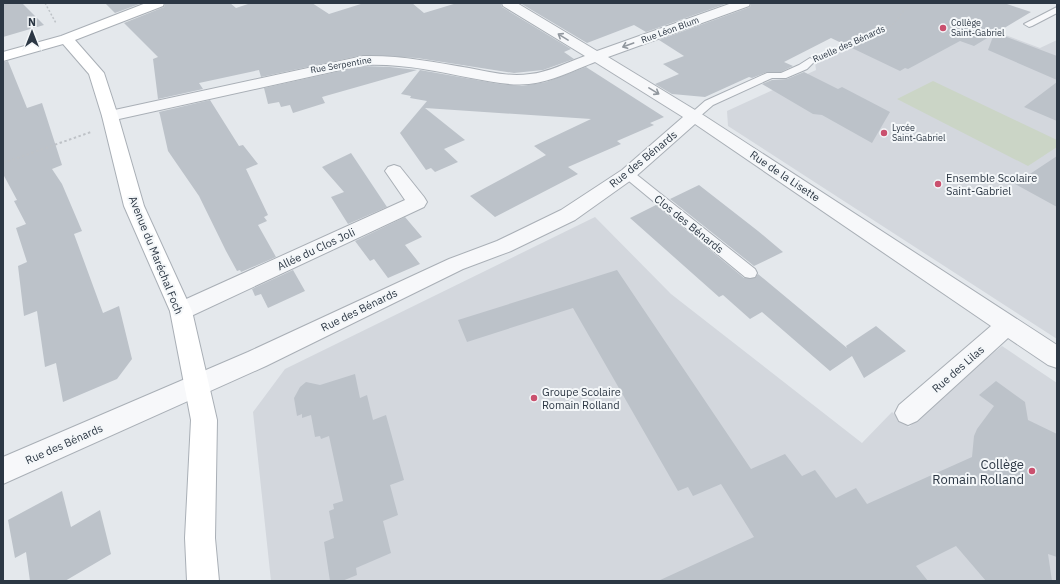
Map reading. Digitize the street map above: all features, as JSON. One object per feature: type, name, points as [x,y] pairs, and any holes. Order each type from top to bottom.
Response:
[{"type":"main road","points":[[3,57],[66,39],[158,3]]},
{"type":"main road","name":"Avenue du Maréchal Foch","points":[[66,39],[96,73],[111,120],[134,206],[181,311],[204,420],[200,538],[203,581]]},
{"type":"street","name":"Rue de la Lisette","points":[[508,3],[694,116],[1057,358]]},
{"type":"street","name":"Rue Léon Blum","points":[[596,56],[744,3]]},
{"type":"street","name":"Rue Serpentine","points":[[111,120],[361,60],[392,60],[514,80],[537,78],[596,56]]},
{"type":"street","name":"Rue des Bénards","points":[[3,471],[257,359],[456,264],[504,246],[568,215],[628,174],[694,116]]},
{"type":"street","name":"Allée du Clos Joli","points":[[181,311],[416,202],[394,171]]},
{"type":"street","name":"Rue des Lilas","points":[[908,413],[1008,325]]},
{"type":"lane","points":[[1029,24],[1057,10]]},
{"type":"lane","name":"Ruelle des Bénards","points":[[694,116],[709,103],[771,75],[782,76],[803,67],[810,61]]},
{"type":"lane","name":"Clos des Bénards","points":[[628,174],[750,273]]},
{"type":"path","name":"Ruelle des Bénards","points":[[810,61],[882,31],[894,23],[903,9],[911,3]]},
{"type":"path","points":[[3,163],[111,120]]},
{"type":"shaded area","name":"Ensemble Scolaire Saint-Gabriel","points":[[921,3],[1040,48],[1057,40],[1057,339],[728,126],[727,111],[816,70],[815,62],[885,33]]},
{"type":"shaded area","name":"Groupe Scolaire Romain Rolland","points":[[595,217],[671,294],[862,443],[892,412],[909,427],[977,366],[1002,346],[1057,383],[1057,581],[271,581],[253,412],[285,369]]},
{"type":"green space","points":[[933,81],[1057,140],[1057,147],[1028,166],[897,99]]},
{"type":"building","points":[[3,3],[22,3],[44,25],[3,37]]},
{"type":"building","points":[[105,3],[142,3],[115,13]]},
{"type":"building","points":[[165,3],[230,3],[236,8],[251,3],[312,3],[329,14],[364,3],[412,3],[424,13],[457,3],[501,3],[502,7],[571,49],[564,52],[574,59],[543,70],[514,73],[417,58],[363,55],[261,77],[259,70],[199,83],[203,89],[158,99],[153,59],[158,57],[124,23],[164,7]]},
{"type":"building","points":[[520,3],[728,3],[646,32],[634,25],[587,43]]},
{"type":"building","points":[[751,3],[1004,3],[1031,12],[996,33],[1057,56],[1057,80],[988,50],[994,34],[974,46],[960,41],[908,69],[905,68],[900,71],[831,38],[784,62],[793,66],[781,72],[767,72],[752,78],[749,77],[705,97],[672,94],[655,84],[679,74],[663,64],[684,56],[659,40],[750,7]]},
{"type":"building","points":[[8,61],[27,108],[42,103],[62,165],[52,169],[62,184],[82,231],[74,234],[103,313],[119,306],[132,359],[117,379],[63,402],[56,363],[45,367],[37,311],[24,316],[18,266],[27,262],[16,228],[26,224],[14,201],[17,200],[3,174],[3,62]]},
{"type":"building","points":[[363,66],[417,70],[322,97],[325,103],[293,113],[290,105],[281,107],[279,102],[268,104],[264,88]]},
{"type":"building","points":[[586,67],[664,117],[650,123],[654,125],[617,141],[621,144],[568,167],[578,174],[495,217],[470,196],[546,155],[534,146],[591,119],[425,108],[465,140],[444,149],[458,162],[435,172],[431,168],[426,170],[400,133],[427,101],[410,98],[411,96],[401,94],[420,70],[499,84],[522,86],[546,82]]},
{"type":"building","points":[[804,72],[838,89],[842,87],[890,112],[872,143],[822,115],[813,114],[762,84],[772,80],[787,79]]},
{"type":"building","points":[[1057,82],[1057,121],[1024,107]]},
{"type":"building","points":[[210,100],[239,146],[243,145],[258,164],[246,169],[268,215],[264,217],[267,221],[258,225],[276,257],[241,272],[240,270],[237,271],[199,196],[168,151],[159,112]]},
{"type":"building","points":[[351,153],[387,207],[348,224],[331,197],[344,192],[322,167]]},
{"type":"building","points":[[1057,156],[1057,207],[1015,184]]},
{"type":"building","points":[[699,185],[783,252],[754,266],[670,199]]},
{"type":"building","points":[[656,205],[744,278],[755,278],[758,274],[847,348],[846,346],[876,326],[906,351],[864,378],[852,356],[830,371],[762,312],[750,319],[723,295],[719,297],[630,218]]},
{"type":"building","points":[[405,217],[422,237],[405,245],[420,264],[388,278],[374,259],[370,261],[355,241]]},
{"type":"building","points":[[293,270],[305,291],[268,308],[261,294],[255,296],[252,289]]},
{"type":"building","points":[[617,270],[751,469],[785,454],[802,476],[815,470],[836,498],[856,488],[867,504],[972,457],[974,436],[977,429],[994,406],[979,395],[996,381],[1025,402],[1028,420],[1057,434],[1057,557],[1048,554],[1052,581],[986,581],[956,546],[916,566],[928,581],[658,581],[754,537],[721,484],[693,496],[688,487],[678,491],[573,308],[467,342],[458,320]]},
{"type":"building","points":[[355,374],[360,398],[367,395],[373,420],[386,415],[404,480],[390,485],[398,515],[383,521],[391,553],[356,568],[357,575],[342,581],[330,581],[324,542],[334,538],[329,511],[334,509],[333,504],[343,501],[329,436],[321,439],[320,436],[315,437],[311,415],[302,418],[302,414],[297,416],[294,398],[300,387],[306,382],[320,385]]},
{"type":"building","points":[[62,491],[71,527],[100,510],[111,554],[65,581],[30,581],[26,552],[15,558],[8,520]]},
{"type":"place","name":"Collège Saint-Gabriel","points":[[943,28]]},
{"type":"place","name":"Lycée Saint-Gabriel","points":[[884,133]]},
{"type":"place","name":"Ensemble Scolaire Saint-Gabriel","points":[[938,184]]},
{"type":"place","name":"Groupe Scolaire Romain Rolland","points":[[534,398]]},
{"type":"place","name":"Collège Romain Rolland","points":[[1032,471]]}]
